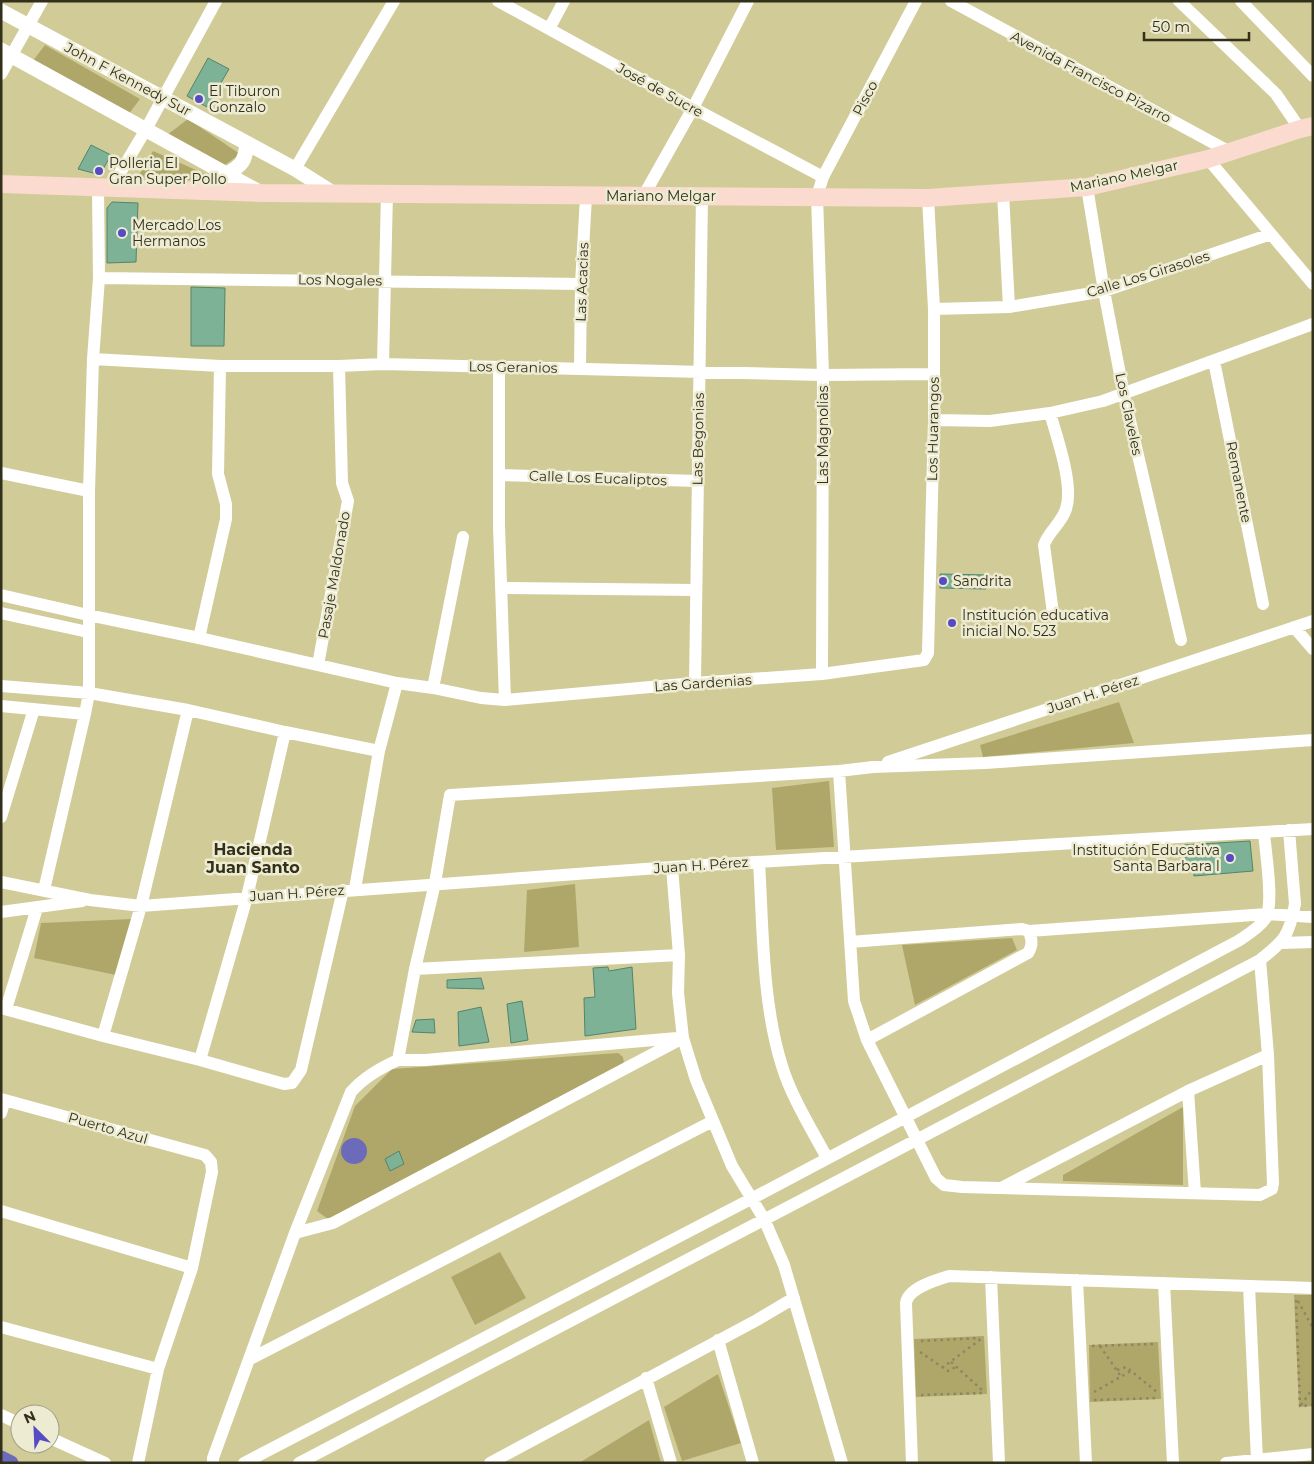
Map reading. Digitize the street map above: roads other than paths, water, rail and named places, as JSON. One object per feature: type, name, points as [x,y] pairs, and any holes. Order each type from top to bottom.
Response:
[{"type":"main road","name":"Mariano Melgar","points":[[1,184],[262,193],[387,193],[586,197],[644,195],[928,198],[1087,187],[1208,159],[1306,128]]},
{"type":"street","points":[[1,74],[6,53],[28,26],[42,1]]},
{"type":"street","points":[[44,890],[89,694],[89,491],[93,358],[104,188],[146,131],[216,1]]},
{"type":"street","points":[[295,170],[394,1]]},
{"type":"street","name":"José de Sucre","points":[[498,1],[823,177]]},
{"type":"street","points":[[549,29],[564,1]]},
{"type":"street","points":[[644,195],[693,108],[748,1]]},
{"type":"street","name":"Pisco","points":[[818,196],[823,177],[916,1]]},
{"type":"street","name":"Avenida Francisco Pizarro","points":[[951,1],[1230,152]]},
{"type":"street","points":[[1179,1],[1276,94],[1306,128]]},
{"type":"street","points":[[1241,1],[1313,76]]},
{"type":"street","name":"John F Kennedy Sur","points":[[1,11],[163,97],[333,193]]},
{"type":"street","points":[[6,53],[262,193]]},
{"type":"street","points":[[226,174],[237,169],[242,163],[247,144]]},
{"type":"street","points":[[1208,159],[1313,284]]},
{"type":"street","name":"Los Claveles","points":[[1087,187],[1124,395],[1181,640]]},
{"type":"street","points":[[383,364],[387,193]]},
{"type":"street","points":[[1003,193],[1009,307]]},
{"type":"street","name":"Las Begonias","points":[[695,683],[702,196]]},
{"type":"street","name":"Las Magnolias","points":[[818,196],[823,375],[822,674]]},
{"type":"street","name":"Las Acacias","points":[[580,368],[581,284],[586,197]]},
{"type":"street","name":"Los Huarangos","points":[[924,660],[928,653],[934,420],[934,309],[928,198]]},
{"type":"street","name":"Calle Los Girasoles","points":[[934,309],[1009,307],[1104,291],[1271,234]]},
{"type":"street","name":"Los Nogales","points":[[98,278],[581,284]]},
{"type":"street","points":[[934,420],[990,421],[1050,413],[1124,395],[1313,324]]},
{"type":"street","name":"Los Geranios","points":[[93,358],[220,366],[383,364],[823,375],[934,374]]},
{"type":"street","name":"Remanente","points":[[1214,361],[1263,604]]},
{"type":"street","points":[[199,638],[226,519],[226,504],[218,474],[220,366]]},
{"type":"street","name":"Pasaje Maldonado","points":[[318,664],[348,501],[342,484],[339,366]]},
{"type":"street","points":[[499,368],[501,588],[505,700]]},
{"type":"street","points":[[1050,413],[1068,483],[1067,507],[1062,518],[1046,537],[1044,546],[1054,613]]},
{"type":"street","points":[[1,473],[89,491]]},
{"type":"street","name":"Calle Los Eucaliptos","points":[[499,475],[698,481]]},
{"type":"street","points":[[433,688],[462,537]]},
{"type":"street","points":[[501,588],[696,590]]},
{"type":"street","name":"Las Gardenias","points":[[1,595],[88,616],[199,638],[397,683],[481,698],[505,700],[822,674],[924,660]]},
{"type":"street","points":[[1,613],[88,632]]},
{"type":"street","name":"Juan H. Pérez","points":[[874,767],[1313,621]]},
{"type":"street","points":[[1294,627],[1313,649]]},
{"type":"street","points":[[37,908],[4,1008],[284,1084],[292,1083],[301,1070],[349,890],[379,751],[397,683]]},
{"type":"street","points":[[1,686],[89,694],[188,710],[379,751]]},
{"type":"street","points":[[1,706],[85,714]]},
{"type":"street","points":[[1,817],[34,709]]},
{"type":"street","points":[[103,1036],[141,906],[188,710]]},
{"type":"street","points":[[200,1060],[247,897],[285,732]]},
{"type":"street","points":[[398,1060],[415,969],[435,884],[448,798],[452,794],[839,771],[874,767],[985,763],[1313,740]]},
{"type":"street","points":[[839,771],[854,1001],[867,1040],[936,1178],[944,1185],[1260,1195],[1272,1190],[1268,1054],[1260,960]]},
{"type":"street","name":"Juan H. Pérez","points":[[90,900],[141,906],[672,867],[1313,829]]},
{"type":"street","points":[[299,1463],[1260,960],[1281,943],[1289,930],[1293,916],[1295,904],[1289,830]]},
{"type":"street","points":[[244,1463],[1238,941],[1256,928],[1266,918],[1267,914],[1270,900],[1264,832]]},
{"type":"street","points":[[759,862],[768,1006],[774,1037],[782,1067],[826,1158]]},
{"type":"street","points":[[672,867],[679,954],[678,993],[683,1038],[696,1080],[732,1166],[764,1219],[784,1265],[842,1463]]},
{"type":"street","points":[[1,882],[90,900]]},
{"type":"street","points":[[1,912],[90,900]]},
{"type":"street","points":[[850,942],[1267,914],[1313,917]]},
{"type":"street","points":[[867,1040],[1028,953],[1031,948],[1029,931]]},
{"type":"street","points":[[1281,943],[1313,942]]},
{"type":"street","points":[[415,969],[679,954]]},
{"type":"street","points":[[213,1463],[213,1458],[295,1233],[351,1092],[363,1080],[384,1066],[398,1060],[435,1059],[683,1038]]},
{"type":"street","points":[[295,1233],[332,1223],[683,1038]]},
{"type":"street","points":[[1001,1188],[1188,1091],[1268,1054]]},
{"type":"street","points":[[1188,1091],[1195,1193]]},
{"type":"street","points":[[1,1113],[3,1099]]},
{"type":"street","name":"Puerto Azul","points":[[3,1099],[205,1155],[211,1162],[212,1172],[192,1268]]},
{"type":"street","points":[[250,1359],[712,1121]]},
{"type":"street","points":[[1,1211],[192,1268],[158,1369],[138,1463]]},
{"type":"street","points":[[912,1463],[907,1297],[930,1283],[950,1276],[1313,1288]]},
{"type":"street","points":[[991,1277],[999,1463]]},
{"type":"street","points":[[1077,1280],[1086,1463]]},
{"type":"street","points":[[1164,1283],[1173,1463]]},
{"type":"street","points":[[1249,1286],[1257,1460]]},
{"type":"street","points":[[490,1463],[794,1298]]},
{"type":"street","points":[[1,1327],[158,1369]]},
{"type":"street","points":[[718,1340],[753,1463]]},
{"type":"street","points":[[646,1378],[671,1463]]},
{"type":"street","points":[[60,1443],[105,1463]]},
{"type":"street","points":[[1226,1463],[1313,1454]]},
{"type":"waterway","points":[[1,1458],[11,1463]]},
{"type":"place","name":"El Tiburon Gonzalo","points":[[199,99]]},
{"type":"place","name":"Polleria El Gran Super Pollo","points":[[99,171]]},
{"type":"place","name":"Mercado Los Hermanos","points":[[122,233]]},
{"type":"place","name":"Sandrita","points":[[943,581]]},
{"type":"place","name":"Institución educativa inicial No. 523","points":[[952,623]]},
{"type":"place","name":"Institución Educativa Santa Barbara I","points":[[1230,858]]},
{"type":"district","name":"Hacienda Juan Santo","points":[[253,858]]}]
